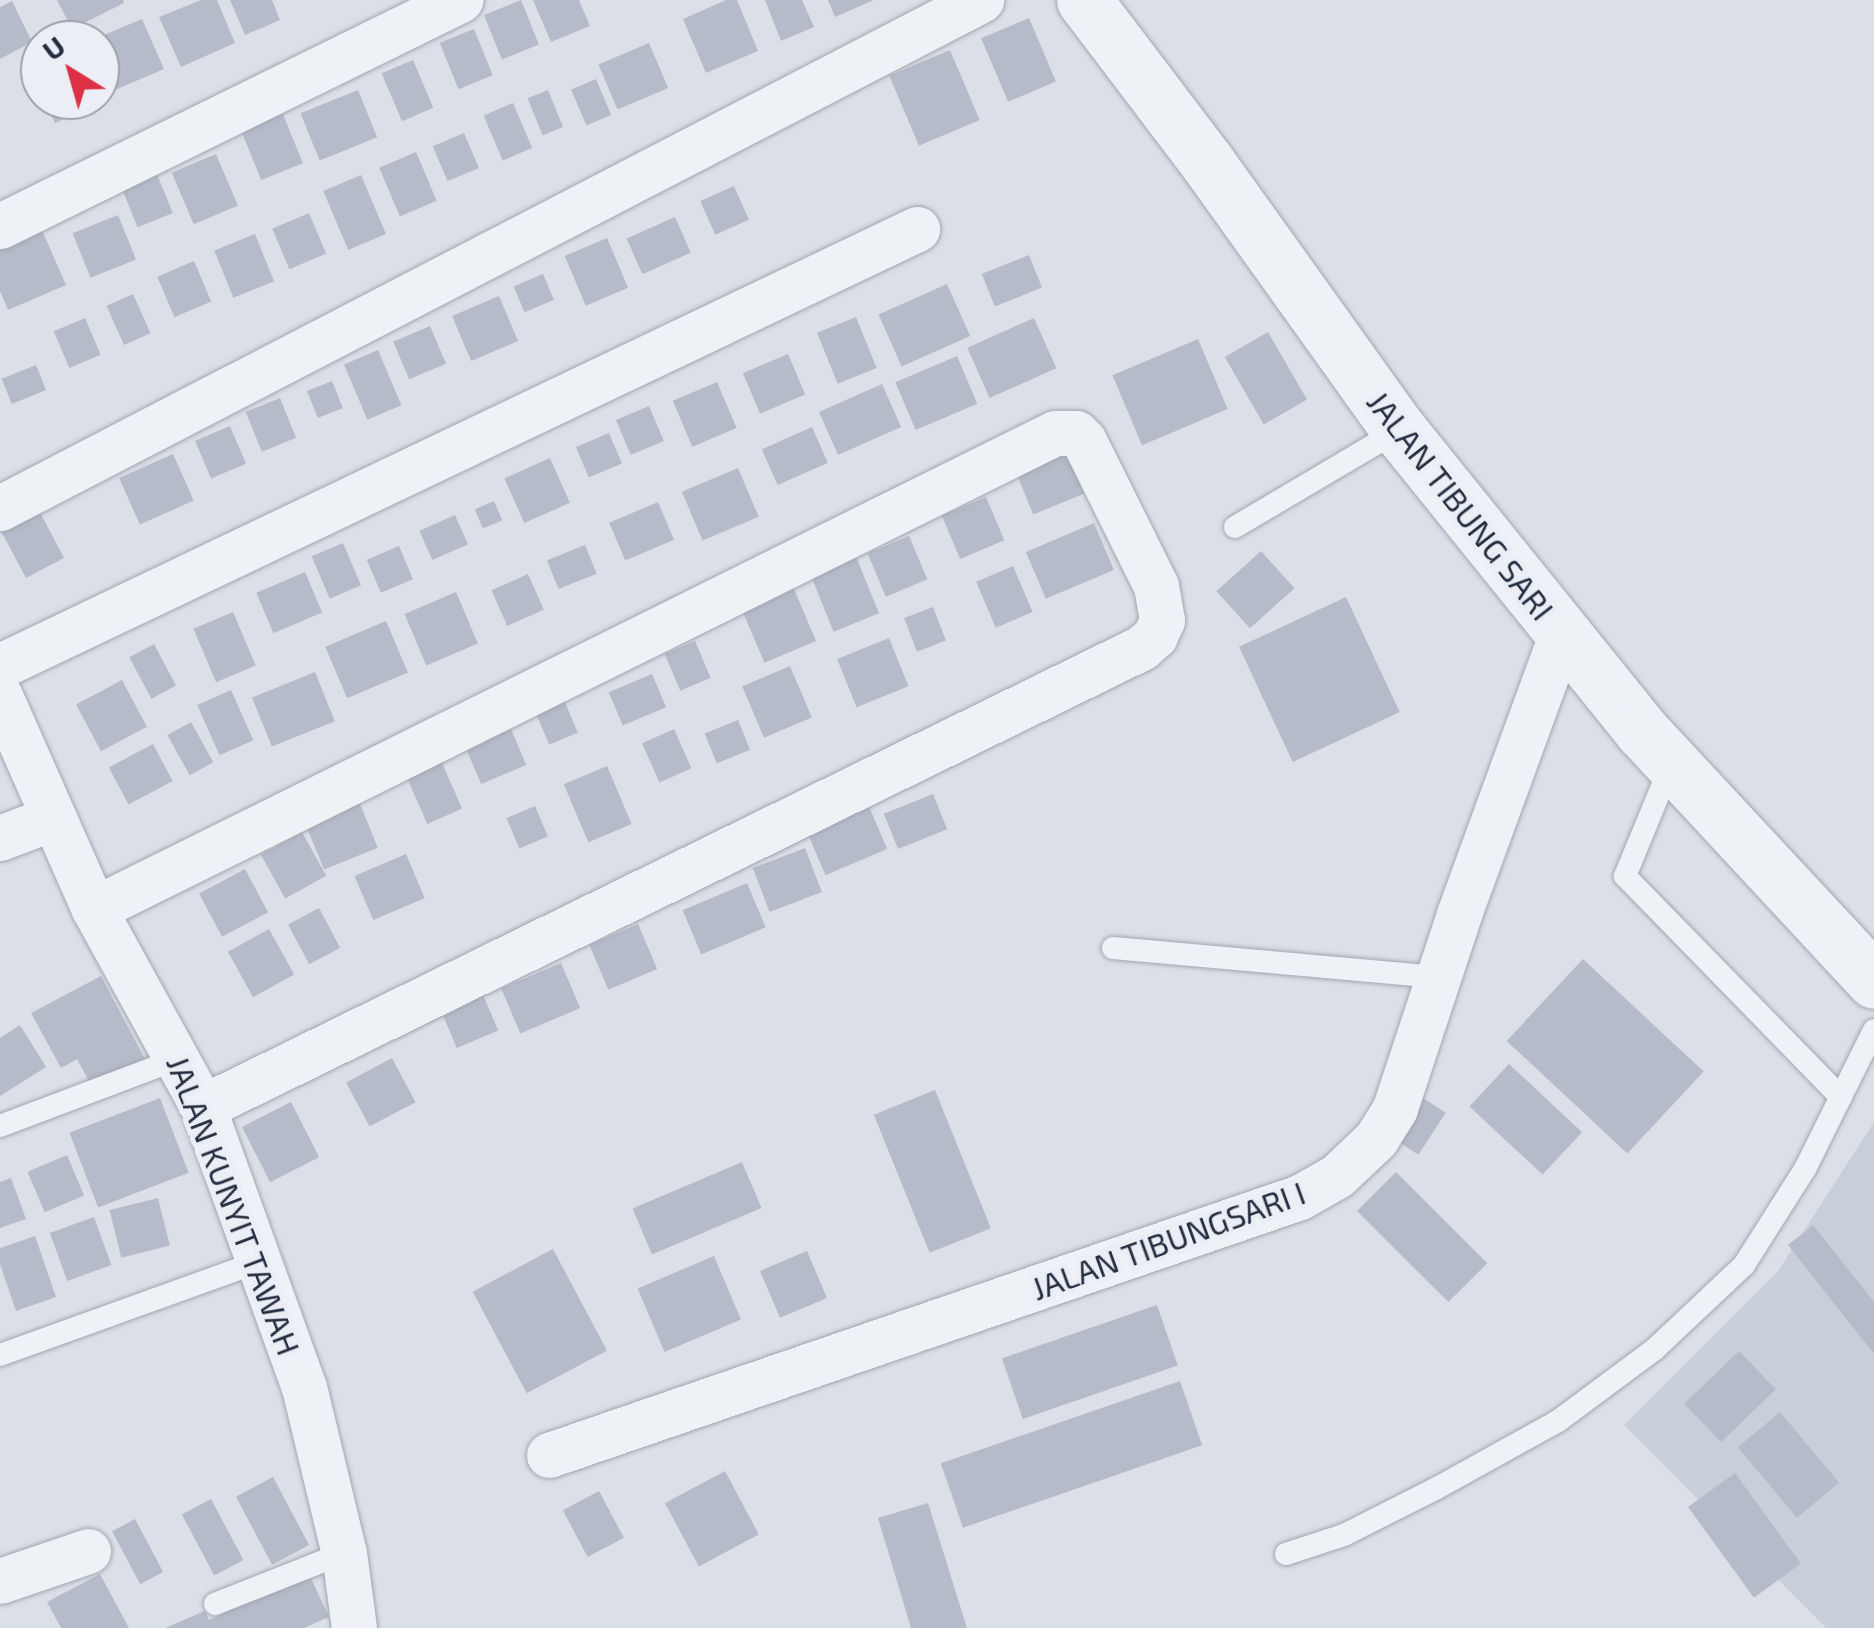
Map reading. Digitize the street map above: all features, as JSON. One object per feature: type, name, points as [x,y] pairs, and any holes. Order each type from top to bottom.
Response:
[{"type":"street","points":[[0,226],[460,0]]},
{"type":"street","points":[[0,508],[981,0]]},
{"type":"street","name":"JALAN TIBUNG SARI","points":[[1084,0],[1207,162],[1398,430],[1672,763],[1874,981]]},
{"type":"street","points":[[0,666],[917,229]]},
{"type":"street","points":[[94,909],[1055,433],[1076,433],[1084,440],[1156,586],[1162,620],[1155,636],[1141,648],[203,1108]]},
{"type":"street","name":"JALAN TIBUNGSARI I","points":[[550,1455],[1300,1197],[1337,1176],[1376,1138],[1395,1108],[1438,976],[1562,633]]},
{"type":"street","name":"JALAN KUNYIT TAWAH","points":[[0,696],[94,909],[180,1058],[203,1108],[304,1386],[344,1554],[354,1628]]},
{"type":"street","points":[[0,838],[52,818]]},
{"type":"street","points":[[0,1581],[88,1551]]},
{"type":"lane","points":[[1235,527],[1398,430]]},
{"type":"lane","points":[[1672,763],[1626,876],[1840,1096]]},
{"type":"lane","points":[[1113,948],[1438,976]]},
{"type":"lane","points":[[1286,1554],[1344,1535],[1437,1488],[1558,1420],[1655,1350],[1744,1265],[1805,1168],[1874,1030]]},
{"type":"lane","points":[[0,1126],[180,1058]]},
{"type":"lane","points":[[0,1356],[261,1261]]},
{"type":"lane","points":[[215,1604],[344,1554]]},
{"type":"shaded area","points":[[1874,1122],[1874,1628],[1826,1628],[1624,1425],[1778,1271]]},
{"type":"building","points":[[57,0],[124,3],[90,20],[67,20]]},
{"type":"building","points":[[201,0],[217,0],[235,43],[181,67],[159,17]]},
{"type":"building","points":[[230,0],[272,0],[280,20],[245,35]]},
{"type":"building","points":[[521,0],[539,45],[502,59],[484,15]]},
{"type":"building","points":[[533,0],[579,0],[590,26],[551,42]]},
{"type":"building","points":[[726,0],[737,0],[758,51],[706,73],[683,19]]},
{"type":"building","points":[[765,0],[802,0],[814,27],[781,41]]},
{"type":"building","points":[[828,0],[874,0],[835,17]]},
{"type":"building","points":[[12,1],[21,20],[20,48],[0,59],[0,7]]},
{"type":"building","points":[[1029,18],[1056,82],[1008,102],[981,38]]},
{"type":"building","points":[[142,19],[164,69],[120,88],[120,28]]},
{"type":"building","points":[[474,29],[493,75],[458,89],[440,43]]},
{"type":"building","points":[[649,43],[668,88],[618,110],[598,64]]},
{"type":"building","points":[[950,50],[980,120],[919,146],[889,76]]},
{"type":"building","points":[[413,60],[433,108],[402,121],[382,73]]},
{"type":"building","points":[[596,79],[611,115],[586,125],[571,90]]},
{"type":"building","points":[[358,90],[377,137],[320,161],[301,113]]},
{"type":"building","points":[[548,90],[563,127],[543,135],[528,98]]},
{"type":"building","points":[[513,103],[532,148],[503,161],[484,116]]},
{"type":"building","points":[[283,114],[303,163],[261,180],[241,131]]},
{"type":"building","points":[[464,133],[479,168],[448,181],[433,146]]},
{"type":"building","points":[[416,152],[437,201],[400,216],[379,168]]},
{"type":"building","points":[[216,154],[238,206],[194,224],[172,173]]},
{"type":"building","points":[[157,174],[173,213],[138,227],[122,188]]},
{"type":"building","points":[[361,175],[386,234],[348,250],[323,191]]},
{"type":"building","points":[[734,186],[749,220],[715,235],[700,201]]},
{"type":"building","points":[[309,213],[326,254],[289,269],[272,229]]},
{"type":"building","points":[[118,215],[136,260],[91,278],[73,233]]},
{"type":"building","points":[[675,217],[691,253],[642,274],[627,239]]},
{"type":"building","points":[[38,221],[66,285],[8,310],[0,291],[0,237]]},
{"type":"building","points":[[255,234],[274,281],[233,298],[214,250]]},
{"type":"building","points":[[607,238],[628,288],[586,306],[565,256]]},
{"type":"building","points":[[1029,255],[1042,287],[995,307],[982,274]]},
{"type":"building","points":[[194,261],[211,302],[174,317],[157,277]]},
{"type":"building","points":[[543,274],[554,300],[524,312],[514,287]]},
{"type":"building","points":[[947,284],[970,336],[902,367],[878,315]]},
{"type":"building","points":[[133,294],[150,333],[124,345],[107,306]]},
{"type":"building","points":[[499,296],[518,341],[471,361],[452,316]]},
{"type":"building","points":[[856,317],[877,368],[838,384],[817,333]]},
{"type":"building","points":[[85,318],[101,355],[69,368],[54,331]]},
{"type":"building","points":[[1034,318],[1056,368],[990,398],[967,348]]},
{"type":"building","points":[[430,326],[446,364],[409,379],[393,342]]},
{"type":"building","points":[[1268,332],[1307,400],[1264,425],[1225,357]]},
{"type":"building","points":[[1198,339],[1228,409],[1142,445],[1112,375]]},
{"type":"building","points":[[378,350],[401,405],[367,420],[344,364]]},
{"type":"building","points":[[788,354],[805,395],[760,414],[743,373]]},
{"type":"building","points":[[957,356],[977,404],[916,430],[895,382]]},
{"type":"building","points":[[36,365],[46,390],[12,404],[2,379]]},
{"type":"building","points":[[332,381],[343,408],[318,418],[307,391]]},
{"type":"building","points":[[717,382],[737,428],[692,447],[673,401]]},
{"type":"building","points":[[882,384],[901,427],[838,455],[819,412]]},
{"type":"building","points":[[280,398],[296,438],[262,452],[246,412]]},
{"type":"building","points":[[649,406],[664,441],[631,455],[616,420]]},
{"type":"building","points":[[230,426],[246,464],[211,479],[195,441]]},
{"type":"building","points":[[812,427],[828,463],[778,485],[762,449]]},
{"type":"building","points":[[609,433],[622,463],[589,477],[576,447]]},
{"type":"building","points":[[173,454],[194,501],[140,525],[119,478]]},
{"type":"building","points":[[1068,454],[1084,494],[1033,514],[1017,475]]},
{"type":"building","points":[[550,458],[570,503],[524,523],[504,478]]},
{"type":"building","points":[[738,468],[759,517],[703,541],[682,492]]},
{"type":"building","points":[[31,495],[64,558],[26,578],[0,529]]},
{"type":"building","points":[[986,497],[1004,540],[960,559],[942,516]]},
{"type":"building","points":[[494,501],[502,520],[483,529],[475,509]]},
{"type":"building","points":[[658,502],[674,540],[625,560],[609,523]]},
{"type":"building","points":[[455,515],[468,544],[432,560],[419,531]]},
{"type":"building","points":[[1094,523],[1114,570],[1046,599],[1026,552]]},
{"type":"building","points":[[909,536],[927,579],[886,597],[868,554]]},
{"type":"building","points":[[343,543],[361,585],[330,599],[312,556]]},
{"type":"building","points":[[585,545],[597,574],[559,589],[547,560]]},
{"type":"building","points":[[399,546],[413,579],[381,593],[367,560]]},
{"type":"building","points":[[1261,551],[1294,588],[1250,628],[1216,591]]},
{"type":"building","points":[[855,554],[879,613],[834,632],[810,572]]},
{"type":"building","points":[[1013,566],[1033,612],[996,628],[976,582]]},
{"type":"building","points":[[305,572],[322,613],[273,633],[256,593]]},
{"type":"building","points":[[528,574],[544,610],[507,626],[491,590]]},
{"type":"building","points":[[791,582],[816,641],[764,663],[739,604]]},
{"type":"building","points":[[456,592],[478,644],[426,665],[404,614]]},
{"type":"building","points":[[1346,597],[1400,712],[1293,762],[1239,647]]},
{"type":"building","points":[[933,607],[946,641],[917,652],[904,618]]},
{"type":"building","points":[[233,612],[256,665],[216,682],[193,629]]},
{"type":"building","points":[[386,621],[408,673],[347,698],[325,647]]},
{"type":"building","points":[[889,638],[908,686],[857,707],[837,659]]},
{"type":"building","points":[[695,641],[711,678],[680,691],[665,654]]},
{"type":"building","points":[[154,644],[176,685],[151,699],[129,657]]},
{"type":"building","points":[[790,666],[812,718],[764,738],[742,686]]},
{"type":"building","points":[[315,672],[335,721],[272,747],[252,697]]},
{"type":"building","points":[[652,674],[666,707],[623,726],[609,692]]},
{"type":"building","points":[[122,680],[147,727],[101,751],[76,704]]},
{"type":"building","points":[[231,690],[253,740],[220,755],[197,705]]},
{"type":"building","points":[[561,693],[578,733],[549,745],[532,705]]},
{"type":"building","points":[[738,720],[750,750],[717,763],[705,733]]},
{"type":"building","points":[[191,722],[213,762],[190,775],[167,735]]},
{"type":"building","points":[[511,729],[526,765],[481,784],[466,748]]},
{"type":"building","points":[[674,729],[691,768],[660,783],[642,743]]},
{"type":"building","points":[[153,744],[173,781],[129,805],[109,767]]},
{"type":"building","points":[[441,761],[462,809],[427,824],[406,776]]},
{"type":"building","points":[[607,766],[632,824],[588,842],[564,784]]},
{"type":"building","points":[[356,794],[378,848],[324,870],[302,816]]},
{"type":"building","points":[[933,794],[947,829],[898,849],[884,814]]},
{"type":"building","points":[[868,804],[887,849],[825,875],[806,830]]},
{"type":"building","points":[[535,806],[548,836],[519,848],[506,818]]},
{"type":"building","points":[[302,832],[326,876],[285,899],[261,855]]},
{"type":"building","points":[[805,848],[822,892],[770,912],[753,868]]},
{"type":"building","points":[[406,854],[425,898],[373,920],[354,876]]},
{"type":"building","points":[[245,869],[268,912],[222,937],[199,893]]},
{"type":"building","points":[[747,883],[766,927],[701,955],[683,910]]},
{"type":"building","points":[[319,908],[340,948],[309,964],[288,924]]},
{"type":"building","points":[[638,924],[657,969],[608,990],[589,945]]},
{"type":"building","points":[[269,929],[294,974],[253,997],[228,952]]},
{"type":"building","points":[[1583,959],[1704,1072],[1627,1153],[1507,1041]]},
{"type":"building","points":[[561,963],[580,1008],[520,1034],[501,988]]},
{"type":"building","points":[[101,976],[146,1061],[93,1089],[77,1059],[61,1068],[31,1013]]},
{"type":"building","points":[[481,990],[498,1031],[457,1048],[440,1008]]},
{"type":"building","points":[[20,1025],[46,1067],[0,1096],[0,1038]]},
{"type":"building","points":[[392,1058],[415,1102],[370,1127],[346,1082]]},
{"type":"building","points":[[1509,1064],[1582,1132],[1543,1175],[1469,1106]]},
{"type":"building","points":[[935,1090],[991,1228],[930,1253],[874,1115]]},
{"type":"building","points":[[160,1098],[189,1173],[98,1207],[69,1133]]},
{"type":"building","points":[[1423,1098],[1446,1113],[1418,1155],[1396,1140]]},
{"type":"building","points":[[291,1102],[319,1157],[270,1182],[242,1127]]},
{"type":"building","points":[[67,1155],[84,1196],[45,1212],[27,1172]]},
{"type":"building","points":[[742,1162],[762,1208],[652,1255],[632,1208]]},
{"type":"building","points":[[1396,1172],[1487,1263],[1448,1302],[1357,1211]]},
{"type":"building","points":[[11,1178],[26,1219],[0,1228],[0,1182]]},
{"type":"building","points":[[158,1198],[170,1246],[121,1258],[109,1210]]},
{"type":"building","points":[[94,1217],[111,1265],[67,1281],[50,1233]]},
{"type":"building","points":[[1813,1225],[1874,1302],[1874,1354],[1788,1245]]},
{"type":"building","points":[[35,1236],[56,1297],[16,1311],[0,1264],[0,1248]]},
{"type":"building","points":[[553,1249],[607,1351],[527,1393],[473,1292]]},
{"type":"building","points":[[807,1251],[827,1298],[780,1318],[760,1271]]},
{"type":"building","points":[[714,1256],[741,1320],[665,1352],[638,1288]]},
{"type":"building","points":[[1157,1305],[1178,1366],[1023,1419],[1002,1358]]},
{"type":"building","points":[[1739,1351],[1776,1389],[1721,1442],[1684,1404]]},
{"type":"building","points":[[1180,1381],[1202,1445],[963,1528],[941,1463]]},
{"type":"building","points":[[1780,1412],[1839,1482],[1797,1518],[1738,1447]]},
{"type":"building","points":[[725,1471],[759,1535],[699,1566],[665,1503]]},
{"type":"building","points":[[1735,1473],[1801,1564],[1754,1598],[1688,1507]]},
{"type":"building","points":[[273,1477],[309,1545],[272,1565],[236,1497]]},
{"type":"building","points":[[599,1491],[624,1538],[588,1557],[563,1510]]},
{"type":"building","points":[[211,1499],[243,1560],[214,1575],[182,1514]]},
{"type":"building","points":[[928,1503],[967,1628],[911,1628],[878,1518]]},
{"type":"building","points":[[135,1519],[163,1572],[140,1584],[112,1531]]},
{"type":"building","points":[[100,1574],[129,1628],[61,1628],[47,1602]]},
{"type":"building","points":[[309,1574],[329,1617],[304,1628],[165,1628],[205,1611],[209,1620]]}]
